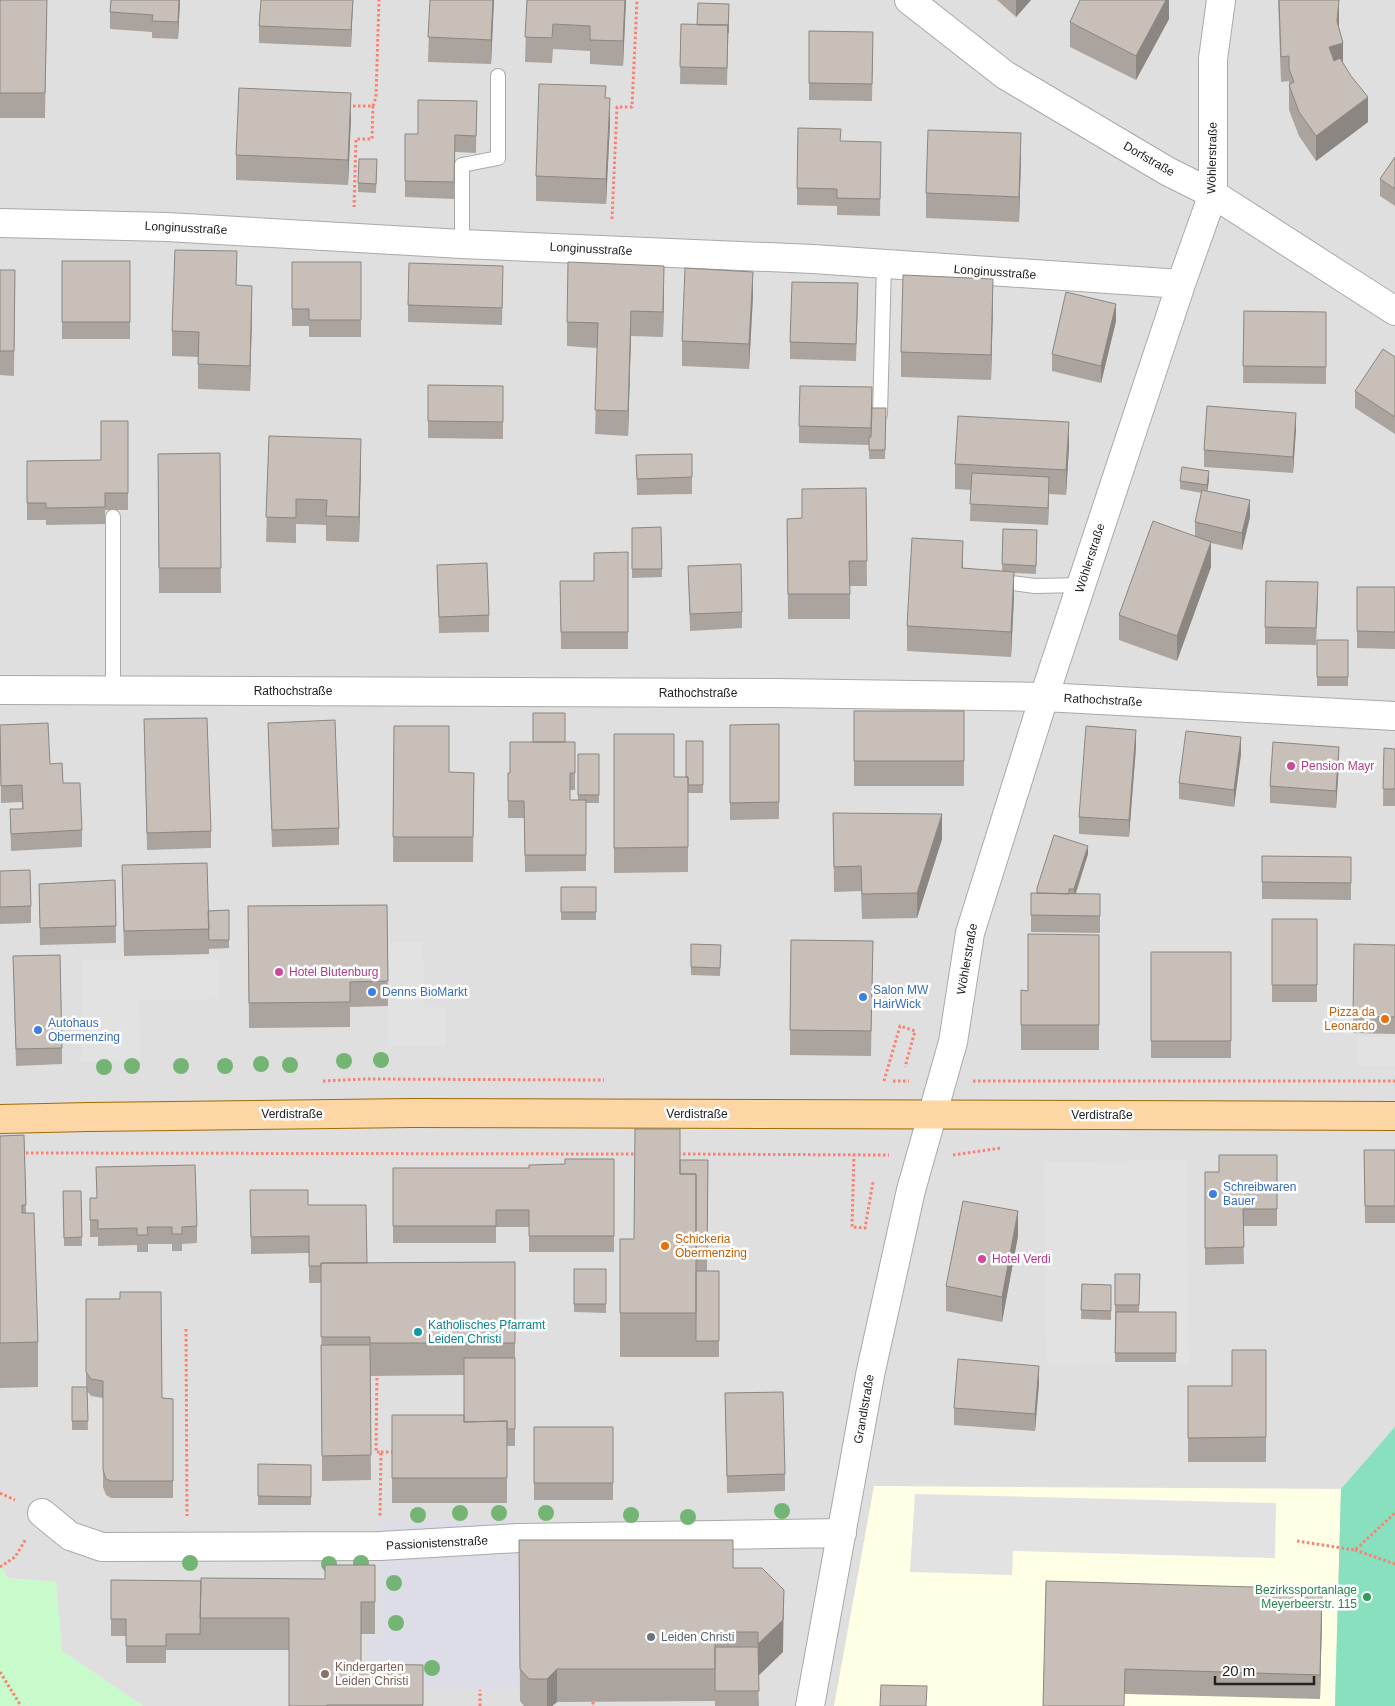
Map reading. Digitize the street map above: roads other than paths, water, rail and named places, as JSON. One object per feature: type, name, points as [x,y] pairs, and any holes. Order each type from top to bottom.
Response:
[{"type":"main road","name":"Verdistraße","points":[[0,1119],[412,1113],[1395,1116]]},
{"type":"street","name":"Dorfstraße","points":[[909,0],[1005,76],[1167,170],[1214,194],[1395,311]]},
{"type":"street","name":"Wöhlerstraße","points":[[932,1114],[953,1042],[970,932],[1081,585],[1181,284],[1214,194],[1213,60],[1221,0]]},
{"type":"street","name":"Longinusstraße","points":[[0,223],[167,227],[462,244],[813,259],[1181,284]]},
{"type":"street","name":"Rathochstraße","points":[[0,690],[776,693],[1044,697],[1395,716]]},
{"type":"street","name":"Grandlstraße","points":[[810,1706],[870,1375],[909,1200],[932,1114]]},
{"type":"street","name":"Passionistenstraße","points":[[42,1513],[70,1536],[102,1547],[380,1546],[519,1538],[842,1533]]},
{"type":"lane","points":[[462,244],[462,164],[498,158],[498,76]]},
{"type":"lane","points":[[880,414],[884,264]]},
{"type":"lane","points":[[113,691],[114,517]]},
{"type":"lane","points":[[987,580],[1035,586],[1081,585]]},
{"type":"place","name":"Pension Mayr","points":[[1291,766]]},
{"type":"place","name":"Hotel Blutenburg","points":[[279,972]]},
{"type":"place","name":"Denns BioMarkt","points":[[372,992]]},
{"type":"place","name":"Salon MW HairWick","points":[[863,997]]},
{"type":"place","name":"Pizza da Leonardo","points":[[1385,1019]]},
{"type":"place","name":"Autohaus Obermenzing","points":[[38,1030]]},
{"type":"place","name":"Schreibwaren Bauer","points":[[1213,1194]]},
{"type":"place","name":"Schickeria Obermenzing","points":[[665,1246]]},
{"type":"place","name":"Hotel Verdi","points":[[982,1259]]},
{"type":"place","name":"Katholisches Pfarramt Leiden Christi","points":[[418,1332]]},
{"type":"place","name":"Bezirkssportanlage Meyerbeerstr. 115","points":[[1367,1597]]},
{"type":"place","name":"Leiden Christi","points":[[651,1637]]},
{"type":"place","name":"Kindergarten Leiden Christi","points":[[325,1674]]}]
